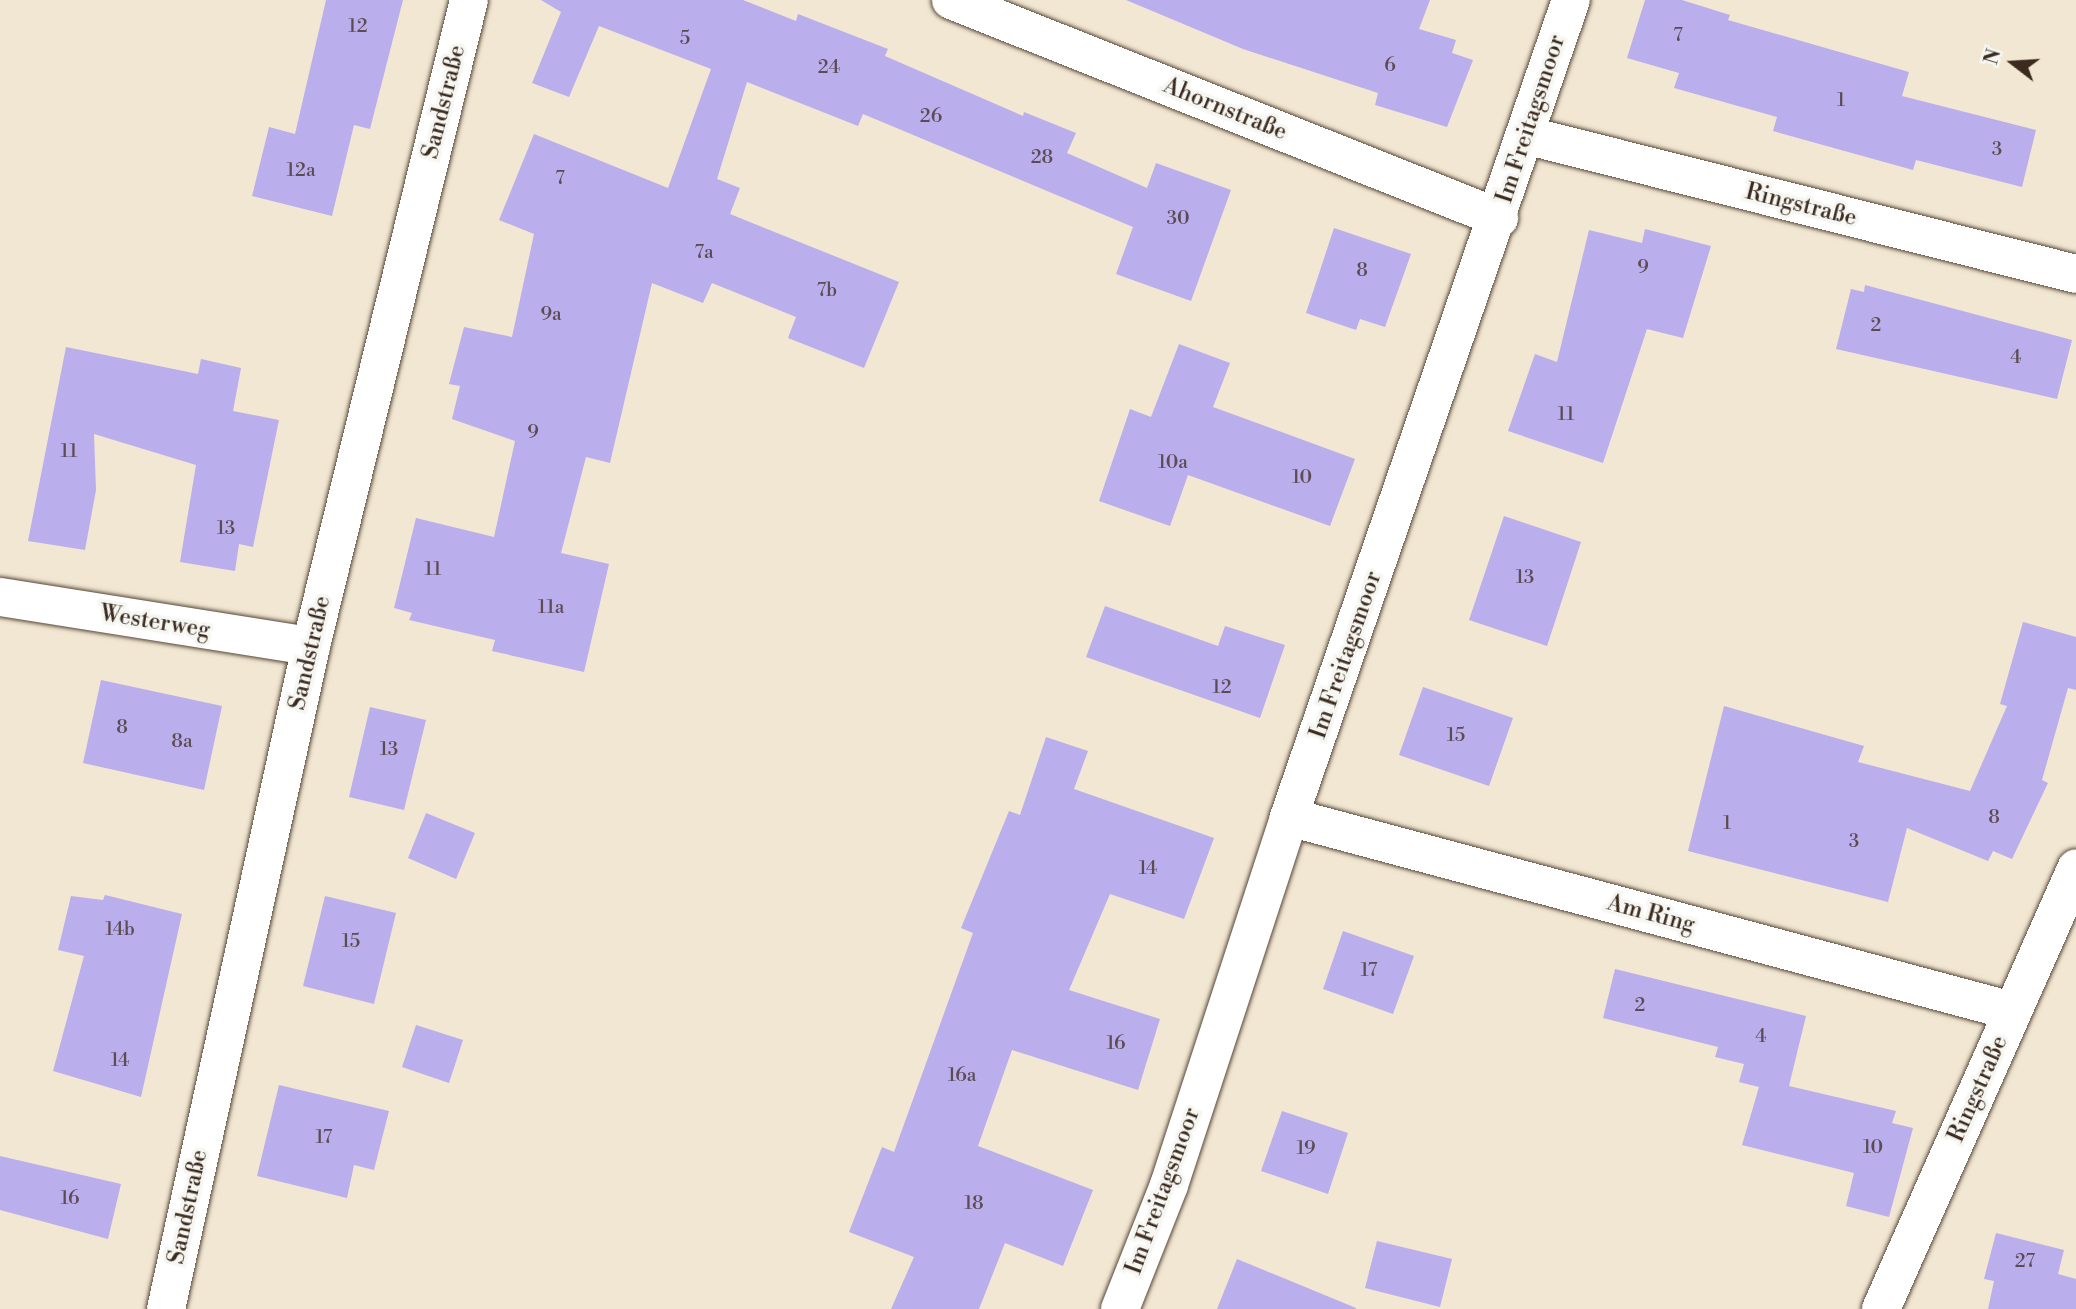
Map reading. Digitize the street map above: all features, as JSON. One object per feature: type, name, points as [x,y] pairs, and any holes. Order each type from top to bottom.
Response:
[{"type":"street","name":"Sandstraße","points":[[166,1309],[311,646],[468,0]]},
{"type":"street","name":"Ahornstraße","points":[[951,0],[1499,218]]},
{"type":"street","name":"Im Freitagsmoor","points":[[1120,1309],[1168,1185],[1289,817],[1499,218],[1571,0]]},
{"type":"street","name":"Ringstraße","points":[[1525,135],[2076,274]]},
{"type":"street","name":"Westerweg","points":[[0,597],[311,646]]},
{"type":"street","name":"Am Ring","points":[[1289,817],[2012,1011]]},
{"type":"street","name":"Ringstraße","points":[[1881,1309],[2076,868]]},
{"type":"building","points":[[326,0],[403,0],[370,129],[354,125],[332,216],[252,196],[269,127],[295,134]]},
{"type":"building","points":[[541,0],[743,0],[796,21],[798,14],[888,49],[885,56],[1023,116],[1024,112],[1076,133],[1067,153],[1147,188],[1156,163],[1231,190],[1191,301],[1116,274],[1133,227],[863,114],[858,126],[747,82],[717,179],[740,188],[730,214],[899,282],[864,368],[788,338],[796,317],[712,283],[703,303],[652,283],[610,463],[586,457],[561,553],[609,564],[584,672],[492,651],[495,640],[409,620],[412,613],[394,608],[416,518],[494,537],[515,441],[452,419],[460,386],[449,384],[464,327],[512,337],[534,234],[499,220],[534,134],[668,188],[711,69],[599,26],[569,97],[532,83],[561,12]]},
{"type":"building","points":[[1126,0],[1430,0],[1419,29],[1456,40],[1452,53],[1473,60],[1447,127],[1375,105],[1378,93],[1243,49]]},
{"type":"building","points":[[1645,0],[1682,0],[1730,15],[1728,20],[1909,72],[1902,96],[2036,130],[2022,187],[1916,160],[1913,170],[1773,131],[1777,117],[1674,88],[1679,73],[1627,58]]},
{"type":"building","points":[[1334,228],[1411,254],[1385,327],[1360,319],[1356,330],[1306,313]]},
{"type":"building","points":[[1645,229],[1711,246],[1683,338],[1647,329],[1603,463],[1508,431],[1535,354],[1557,362],[1589,230],[1642,243]]},
{"type":"building","points":[[1865,285],[2072,340],[2057,399],[1836,349],[1851,289],[1864,292]]},
{"type":"building","points":[[1179,344],[1230,363],[1213,407],[1355,459],[1330,526],[1188,475],[1170,526],[1099,501],[1130,409],[1151,417]]},
{"type":"building","points":[[66,347],[198,374],[201,359],[241,368],[233,411],[279,420],[253,547],[239,544],[235,571],[180,562],[196,465],[94,434],[96,490],[85,550],[28,541]]},
{"type":"building","points":[[1504,516],[1581,542],[1547,646],[1469,620]]},
{"type":"building","points":[[1105,606],[1218,646],[1225,626],[1285,645],[1260,718],[1086,657]]},
{"type":"building","points":[[2023,622],[2076,637],[2076,690],[2068,688],[2042,780],[2048,783],[2012,859],[1993,851],[1988,861],[1907,828],[1888,902],[1688,851],[1724,706],[1864,746],[1858,762],[1970,791],[2007,706],[2000,704]]},
{"type":"building","points":[[101,680],[222,706],[204,790],[83,763]]},
{"type":"building","points":[[1423,687],[1513,718],[1489,786],[1399,755]]},
{"type":"building","points":[[370,707],[426,720],[404,810],[349,797]]},
{"type":"building","points":[[1046,737],[1088,751],[1074,789],[1214,838],[1184,919],[1110,894],[1069,990],[1160,1019],[1138,1090],[1012,1050],[978,1146],[1093,1190],[1063,1266],[1005,1243],[979,1309],[891,1309],[914,1257],[849,1232],[882,1147],[894,1152],[973,933],[961,928],[1009,811],[1020,815]]},
{"type":"building","points":[[426,813],[475,833],[456,879],[408,858]]},
{"type":"building","points":[[105,895],[182,914],[141,1097],[53,1071],[84,956],[58,950],[71,896],[103,900]]},
{"type":"building","points":[[325,896],[396,913],[374,1004],[303,986]]},
{"type":"building","points":[[1343,931],[1414,956],[1393,1014],[1323,989]]},
{"type":"building","points":[[1615,969],[1806,1016],[1789,1086],[1896,1111],[1892,1123],[1913,1128],[1889,1217],[1846,1206],[1854,1173],[1742,1145],[1759,1087],[1739,1082],[1744,1064],[1715,1057],[1718,1047],[1603,1018]]},
{"type":"building","points":[[416,1025],[463,1040],[449,1083],[402,1067]]},
{"type":"building","points":[[279,1085],[389,1111],[374,1170],[354,1165],[347,1198],[257,1176]]},
{"type":"building","points":[[1282,1111],[1348,1133],[1328,1194],[1261,1171]]},
{"type":"building","points":[[0,1156],[121,1184],[108,1239],[0,1210]]},
{"type":"building","points":[[1996,1233],[2064,1250],[2058,1274],[2076,1279],[2076,1309],[1988,1309],[1994,1281],[1984,1279]]},
{"type":"building","points":[[1377,1241],[1452,1259],[1440,1307],[1365,1288]]},
{"type":"building","points":[[1237,1259],[1356,1308],[1356,1309],[1217,1309]]}]
